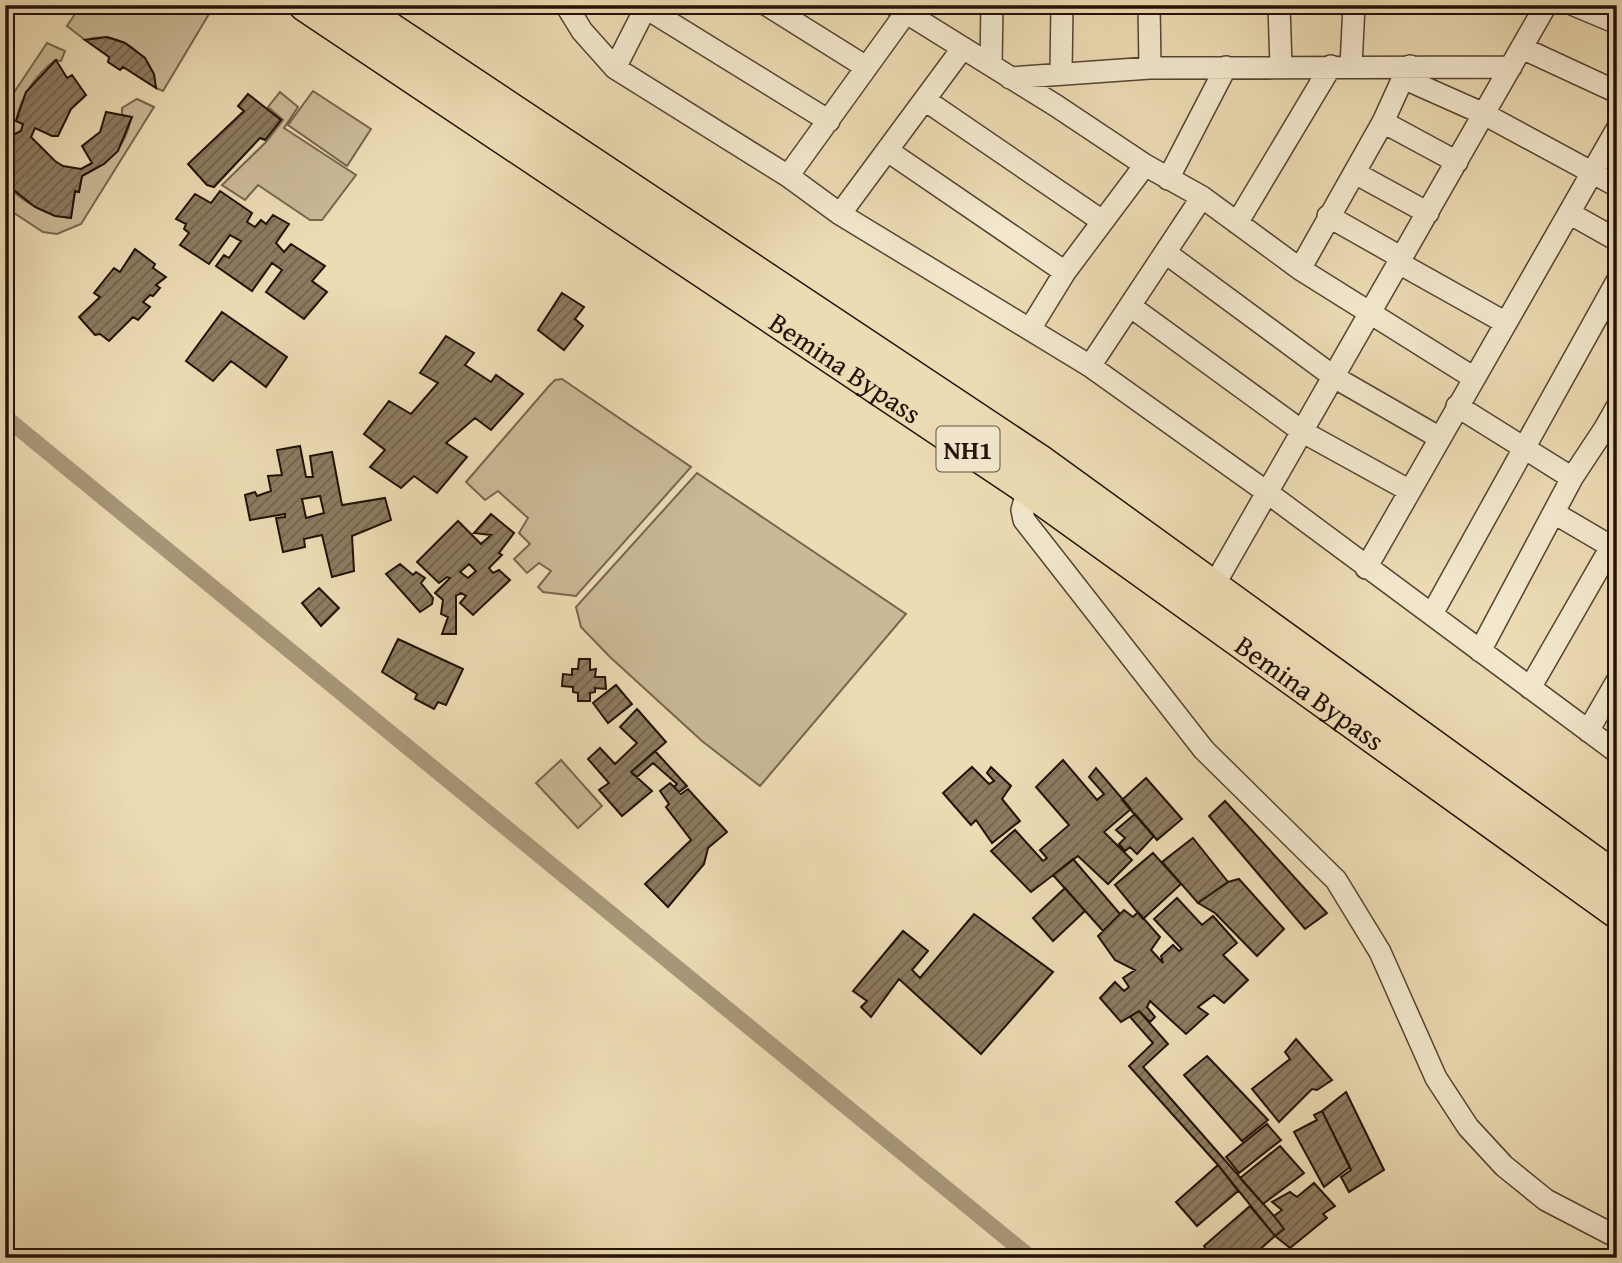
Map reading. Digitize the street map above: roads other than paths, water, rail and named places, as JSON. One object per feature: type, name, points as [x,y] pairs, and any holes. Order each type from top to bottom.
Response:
[{"type":"highway","name":"Bemina Bypass","points":[[305,5],[1028,489],[1617,912]]},
{"type":"highway","name":"Bemina Bypass","points":[[354,5],[1038,460],[1617,879]]},
{"type":"street","points":[[566,5],[582,31],[615,68],[788,176],[840,214],[1090,366],[1268,493],[1617,752]]},
{"type":"street","points":[[766,5],[866,67]]},
{"type":"street","points":[[991,65],[992,5]]},
{"type":"street","points":[[1061,72],[1062,5]]},
{"type":"street","points":[[1149,5],[1150,68]]},
{"type":"street","points":[[1279,5],[1281,66]]},
{"type":"street","points":[[1237,223],[1341,66],[1354,5]]},
{"type":"street","points":[[1213,587],[1546,5]]},
{"type":"street","points":[[1574,5],[1617,23]]},
{"type":"street","points":[[615,68],[647,6],[829,121]]},
{"type":"street","points":[[788,176],[866,67],[899,9],[1145,165],[1202,197],[1300,269],[1474,378]]},
{"type":"street","points":[[1521,48],[1617,92]]},
{"type":"street","points":[[840,214],[962,49]]},
{"type":"street","points":[[1010,78],[1061,72],[1150,68],[1341,66],[1406,72],[1511,67]]},
{"type":"street","points":[[1168,178],[1226,67]]},
{"type":"street","points":[[1406,72],[1617,186]]},
{"type":"street","points":[[1300,269],[1383,122],[1406,72]]},
{"type":"street","points":[[925,100],[1102,221]]},
{"type":"street","points":[[1383,122],[1457,162]]},
{"type":"street","points":[[1366,568],[1617,129]]},
{"type":"street","points":[[888,151],[1065,272]]},
{"type":"street","points":[[1030,329],[1065,272],[1145,165]]},
{"type":"street","points":[[1355,173],[1428,213]]},
{"type":"street","points":[[1090,366],[1202,197]]},
{"type":"street","points":[[1569,213],[1617,240]]},
{"type":"street","points":[[1328,216],[1506,323]]},
{"type":"street","points":[[1166,253],[1334,377],[1440,438]]},
{"type":"street","points":[[1432,614],[1522,445],[1617,281]]},
{"type":"street","points":[[1130,306],[1303,432],[1410,491]]},
{"type":"street","points":[[1457,406],[1572,478]]},
{"type":"street","points":[[1480,652],[1572,478],[1611,431],[1617,407]]},
{"type":"street","points":[[1028,489],[1022,510],[1024,520],[1204,750],[1336,880],[1380,952],[1436,1078],[1468,1127],[1504,1166],[1546,1200],[1617,1237]]},
{"type":"street","points":[[1530,688],[1614,549],[1554,513]]},
{"type":"street","points":[[1588,732],[1617,681]]},
{"type":"waterway","points":[[5,417],[1031,1258]]}]
